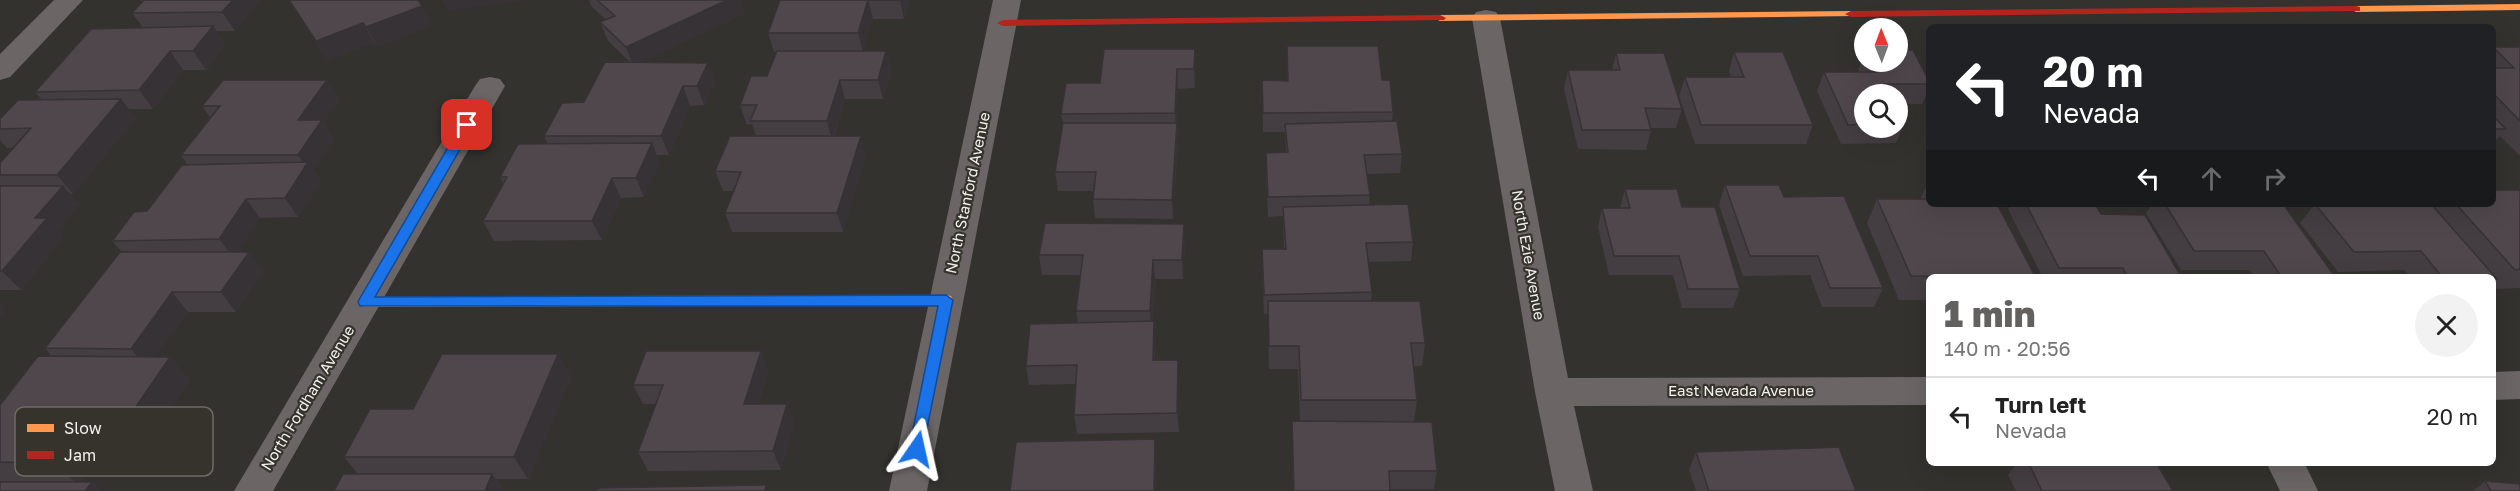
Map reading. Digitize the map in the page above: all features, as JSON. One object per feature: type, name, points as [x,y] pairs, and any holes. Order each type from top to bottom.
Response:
[{"type":"street","points":[[0,71],[69,0]]},
{"type":"street","points":[[1005,12],[1486,18],[2520,8]]},
{"type":"street","name":"North Stanford Avenue","points":[[908,491],[1005,12]]},
{"type":"street","name":"North Ezie Avenue","points":[[1486,18],[1553,392],[1574,491]]},
{"type":"street","name":"North Fordham Avenue","points":[[253,491],[490,86]]},
{"type":"street","points":[[365,302],[946,300]]},
{"type":"street","points":[[2496,386],[2520,385]]},
{"type":"street","name":"East Nevada Avenue","points":[[1553,392],[1926,391]]},
{"type":"street","points":[[2287,466],[2299,491]]},
{"type":"building","points":[[144,0],[233,0],[222,12],[132,13]]},
{"type":"building","points":[[289,0],[418,0],[422,6],[366,27],[363,23],[316,41]]},
{"type":"building","points":[[597,0],[727,0],[626,47],[600,22],[615,16]]},
{"type":"building","points":[[780,0],[868,0],[858,33],[768,33]]},
{"type":"building","points":[[213,26],[193,51],[170,51],[139,90],[35,92],[91,29]]},
{"type":"building","points":[[1287,46],[1378,46],[1382,80],[1390,80],[1393,112],[1263,113],[1262,80],[1288,81]]},
{"type":"building","points":[[2496,47],[2520,47],[2520,121],[2496,96],[2496,68],[2514,68],[2496,50]]},
{"type":"building","points":[[1104,49],[1195,49],[1194,69],[1177,69],[1175,113],[1061,114],[1066,83],[1100,83]]},
{"type":"building","points":[[1908,50],[1913,50],[1926,75],[1926,84],[1854,84],[1854,125],[1848,125],[1824,72],[1908,72]]},
{"type":"building","points":[[777,51],[886,51],[878,80],[840,80],[827,121],[750,121],[757,105],[740,105],[751,76],[767,76]]},
{"type":"building","points":[[1734,52],[1783,52],[1813,125],[1701,125],[1685,77],[1744,77]]},
{"type":"building","points":[[1616,53],[1664,53],[1682,109],[1645,108],[1651,130],[1582,130],[1568,70],[1620,70]]},
{"type":"building","points":[[605,62],[708,63],[697,86],[683,86],[661,136],[544,136],[562,103],[584,102]]},
{"type":"building","points":[[223,80],[327,80],[298,120],[322,120],[298,155],[181,155],[220,106],[202,106]]},
{"type":"building","points":[[121,99],[57,175],[0,175],[0,163],[31,128],[0,129],[0,119],[18,100]]},
{"type":"building","points":[[2496,119],[2506,129],[2496,129]]},
{"type":"building","points":[[1397,121],[1402,154],[1364,155],[1370,195],[1268,197],[1266,153],[1288,152],[1285,124]]},
{"type":"building","points":[[1063,123],[1177,123],[1172,200],[1093,199],[1096,172],[1055,172]]},
{"type":"building","points":[[730,136],[861,136],[837,213],[725,213],[741,172],[715,171]]},
{"type":"building","points":[[652,143],[636,178],[612,178],[592,221],[483,221],[507,177],[500,177],[518,144]]},
{"type":"building","points":[[308,162],[285,198],[246,199],[219,239],[112,241],[134,212],[147,211],[182,165]]},
{"type":"building","points":[[1725,185],[1779,185],[1784,197],[1844,196],[1883,288],[1830,288],[1818,256],[1750,256]]},
{"type":"building","points":[[0,186],[63,186],[35,218],[47,218],[2,271],[0,271]]},
{"type":"building","points":[[1625,189],[1677,189],[1682,207],[1715,207],[1740,289],[1688,289],[1679,256],[1614,256],[1602,208],[1630,208]]},
{"type":"building","points":[[2496,190],[2520,190],[2520,269],[2515,270],[2459,207],[2496,207]]},
{"type":"building","points":[[1877,199],[1926,199],[1926,207],[1999,207],[2034,274],[1926,274],[1926,276],[1911,276]]},
{"type":"building","points":[[1408,204],[1413,242],[1366,243],[1372,292],[1264,295],[1262,249],[1286,249],[1283,207]]},
{"type":"building","points":[[2028,207],[2097,207],[2101,214],[2145,215],[2180,274],[2126,274],[2123,268],[2059,268]]},
{"type":"building","points":[[2167,207],[2285,207],[2333,274],[2279,274],[2264,251],[2194,251]]},
{"type":"building","points":[[2317,207],[2434,207],[2493,274],[2440,274],[2421,251],[2354,252]]},
{"type":"building","points":[[1045,223],[1184,224],[1182,260],[1153,260],[1150,311],[1076,311],[1083,255],[1039,255]]},
{"type":"building","points":[[120,252],[249,252],[221,292],[172,292],[131,349],[45,348]]},
{"type":"building","points":[[1268,301],[1420,301],[1425,343],[1411,343],[1417,400],[1301,400],[1299,346],[1269,346]]},
{"type":"building","points":[[1154,321],[1153,360],[1178,360],[1177,413],[1074,415],[1077,365],[1026,366],[1030,324]]},
{"type":"building","points":[[646,351],[761,351],[744,404],[787,404],[773,451],[638,452],[663,385],[633,385]]},
{"type":"building","points":[[442,354],[558,354],[514,457],[344,457],[370,409],[413,409]]},
{"type":"building","points":[[38,356],[170,357],[136,407],[15,407],[15,462],[0,462],[0,405]]},
{"type":"building","points":[[1292,421],[1432,422],[1437,471],[1389,471],[1390,491],[1294,491]]},
{"type":"building","points":[[1155,439],[1154,491],[1010,491],[1016,442]]},
{"type":"building","points":[[1839,447],[1856,491],[1709,491],[1696,452]]},
{"type":"building","points":[[2030,466],[2158,466],[2173,491],[2042,491]]},
{"type":"building","points":[[343,474],[492,474],[485,491],[334,491]]},
{"type":"building","points":[[2485,481],[2520,484],[2520,491],[2491,491]]},
{"type":"building","points":[[0,482],[92,482],[85,491],[0,491]]},
{"type":"building","points":[[766,485],[765,491],[597,491],[598,488]]},
{"type":"traffic: slow","points":[[2356,9],[2520,7]]},
{"type":"traffic: slow","points":[[1440,18],[1851,14]]},
{"type":"traffic: slow","points":[[365,302],[946,300]]},
{"type":"traffic: jam","points":[[1851,14],[2356,9]]},
{"type":"traffic: jam","points":[[1003,23],[1440,18]]},
{"type":"route","points":[[467,125],[365,302],[946,300],[917,449]]}]
